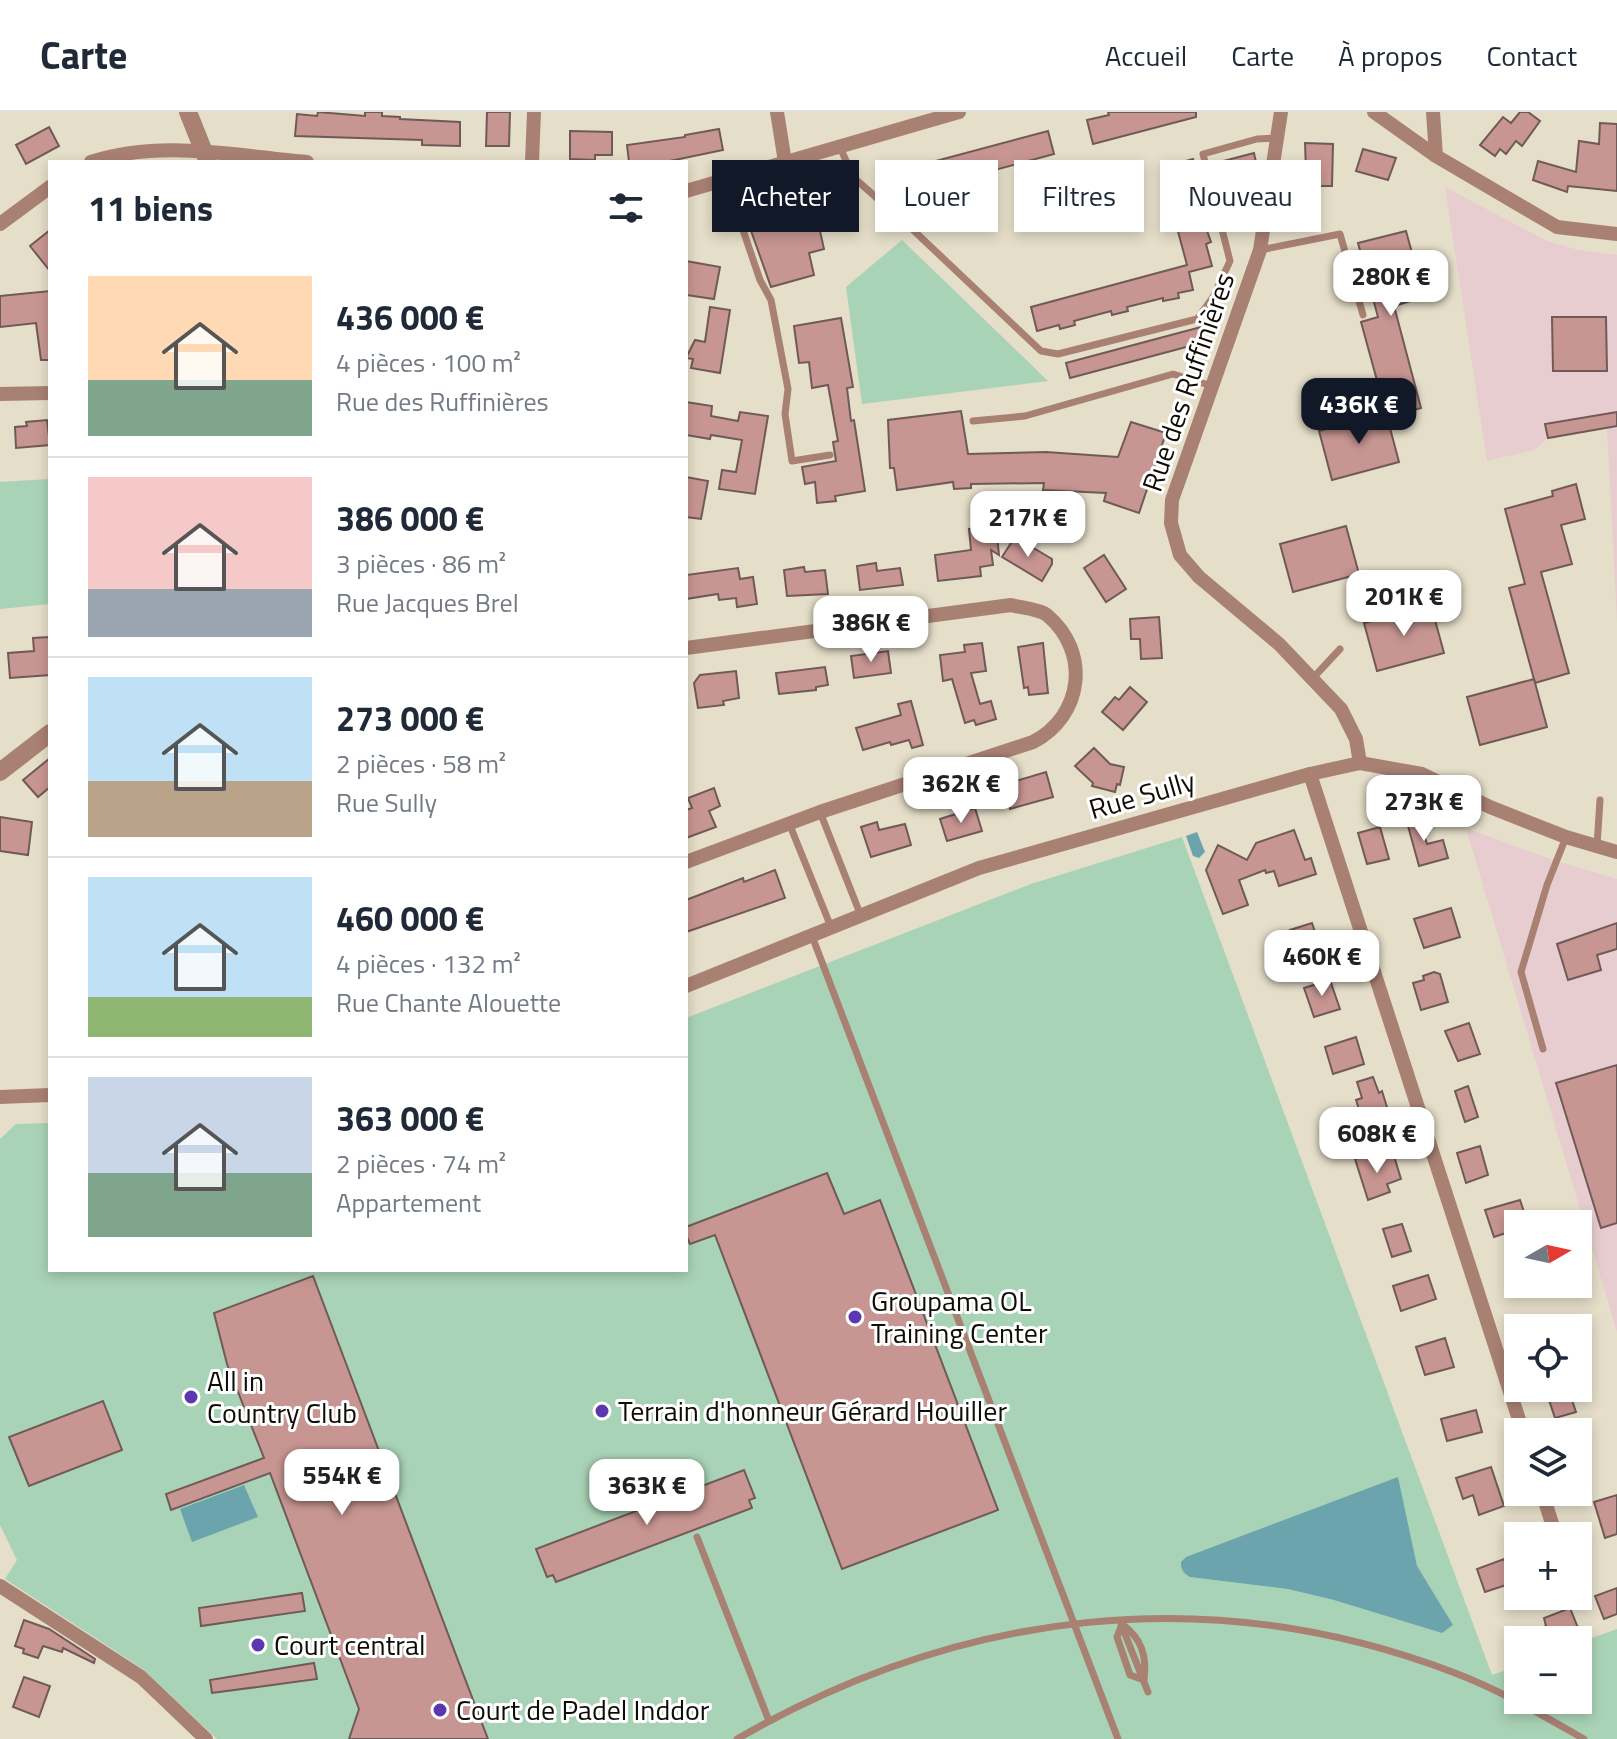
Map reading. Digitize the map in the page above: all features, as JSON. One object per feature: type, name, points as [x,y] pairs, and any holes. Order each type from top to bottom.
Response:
[{"type":"street","points":[[188,112],[206,156]]},
{"type":"street","points":[[532,160],[534,112]]},
{"type":"street","points":[[777,112],[785,160]]},
{"type":"street","points":[[792,160],[959,112]]},
{"type":"street","name":"Rue des Ruffinières","points":[[1281,112],[1260,250],[1172,500],[1171,523],[1180,555],[1199,577],[1279,644],[1349,721],[1360,763]]},
{"type":"street","points":[[1374,112],[1436,156],[1557,227],[1617,234]]},
{"type":"street","points":[[1433,112],[1436,156]]},
{"type":"street","points":[[100,160],[142,150],[273,160]]},
{"type":"street","points":[[688,190],[712,184]]},
{"type":"street","points":[[0,224],[48,188]]},
{"type":"street","points":[[0,394],[48,393]]},
{"type":"street","points":[[688,648],[1011,605],[1045,613],[1072,644],[1077,683],[1066,711],[1049,734],[1033,742],[820,812],[688,861]]},
{"type":"street","points":[[0,772],[48,735]]},
{"type":"street","name":"Rue Sully","points":[[688,985],[979,868],[1310,774],[1360,763],[1422,774],[1490,807],[1566,837],[1617,852]]},
{"type":"street","points":[[1310,774],[1518,1418]]},
{"type":"street","points":[[0,1097],[48,1095]]},
{"type":"street","points":[[0,1586],[132,1670],[206,1739]]},
{"type":"lane","name":"Rue des Ruffinières","points":[[840,147],[853,177],[1041,351],[1058,354],[1197,319],[1213,297],[1230,261],[1203,154],[1257,139],[1279,138]]},
{"type":"lane","points":[[744,232],[760,280],[771,300],[788,389],[785,414],[792,461],[830,455]]},
{"type":"lane","points":[[1260,250],[1340,234],[1363,315]]},
{"type":"lane","points":[[973,421],[1025,416],[1173,374],[1212,386]]},
{"type":"lane","points":[[1313,678],[1340,649]]},
{"type":"lane","points":[[1597,846],[1600,800]]},
{"type":"lane","points":[[820,812],[861,916]]},
{"type":"lane","points":[[789,823],[831,927]]},
{"type":"lane","points":[[1543,1049],[1521,972],[1547,885],[1566,837]]},
{"type":"lane","points":[[812,936],[1118,1739]]},
{"type":"lane","points":[[697,1537],[769,1721]]},
{"type":"lane","points":[[737,1739],[850,1681],[960,1644],[1074,1622],[1159,1618],[1233,1622],[1308,1632],[1385,1649],[1479,1684],[1584,1739]]},
{"type":"lane","points":[[1121,1622],[1148,1692]]},
{"type":"shaded area","points":[[1445,187],[1547,241],[1578,250],[1617,255],[1617,620],[1607,427],[1548,438],[1534,450],[1487,461]]},
{"type":"shaded area","points":[[1466,828],[1550,859],[1617,879],[1617,1332],[1592,1249],[1592,1210],[1580,1210]]},
{"type":"green space","points":[[902,240],[1048,381],[862,404],[846,287]]},
{"type":"green space","points":[[48,479],[48,604],[0,609],[0,482]]},
{"type":"green space","name":"Groupama OL Training Center","points":[[1182,837],[1492,1675],[1504,1671],[1504,1714],[1592,1714],[1592,1638],[1617,1629],[1617,1739],[217,1739],[143,1669],[5,1579],[17,1560],[0,1525],[0,1139],[16,1124],[48,1123],[48,1272],[688,1272],[688,1017],[1031,884]]},
{"type":"water","points":[[1197,832],[1205,852],[1199,858],[1193,856],[1186,836]]},
{"type":"water","points":[[1398,1477],[1417,1566],[1453,1625],[1442,1633],[1334,1600],[1288,1589],[1190,1577],[1182,1569],[1181,1562],[1186,1557]]},
{"type":"water","points":[[244,1485],[258,1517],[192,1542],[180,1509]]},
{"type":"building","points":[[318,112],[365,116],[365,112],[382,112],[382,116],[400,119],[460,122],[460,146],[422,145],[422,140],[295,136],[297,114],[317,116]]},
{"type":"building","points":[[487,112],[510,112],[509,146],[486,146]]},
{"type":"building","points":[[1108,112],[1196,112],[1196,117],[1093,144],[1087,120],[1109,115]]},
{"type":"building","points":[[1520,112],[1528,112],[1540,121],[1522,146],[1516,141],[1506,154],[1500,149],[1495,156],[1480,145],[1503,117],[1511,123]]},
{"type":"building","points":[[1600,123],[1617,124],[1617,191],[1568,186],[1567,192],[1533,180],[1538,161],[1576,172],[1579,141],[1599,144]]},
{"type":"building","points":[[49,127],[59,146],[26,164],[16,145]]},
{"type":"building","points":[[719,129],[723,150],[675,160],[629,160],[627,145]]},
{"type":"building","points":[[570,131],[612,132],[612,155],[595,155],[595,160],[570,159]]},
{"type":"building","points":[[1048,131],[1054,154],[1032,160],[1014,160],[1014,165],[998,169],[998,160],[940,160]]},
{"type":"building","points":[[1305,143],[1333,144],[1332,186],[1321,186],[1321,160],[1306,160]]},
{"type":"building","points":[[1363,149],[1396,158],[1388,180],[1356,171]]},
{"type":"building","points":[[1254,153],[1256,160],[1227,160]]},
{"type":"building","points":[[1406,231],[1424,297],[1394,306],[1421,408],[1387,417],[1361,322],[1378,317],[1358,243]]},
{"type":"building","points":[[48,232],[48,268],[30,246]]},
{"type":"building","points":[[751,232],[820,232],[824,249],[809,253],[814,275],[771,287]]},
{"type":"building","points":[[1178,232],[1207,232],[1211,242],[1206,244],[1212,266],[1189,272],[1193,290],[1178,293],[1179,298],[1163,301],[1163,298],[1127,307],[1128,311],[1112,315],[1111,311],[1074,321],[1075,325],[1060,329],[1059,325],[1037,331],[1031,307],[1187,265]]},
{"type":"building","points":[[688,261],[720,267],[714,299],[688,295]]},
{"type":"building","points":[[48,291],[48,360],[41,360],[36,323],[0,327],[0,296]]},
{"type":"building","points":[[710,307],[730,310],[720,373],[691,368],[693,359],[688,358],[688,354],[695,340],[705,342]]},
{"type":"building","points":[[1552,317],[1606,317],[1607,371],[1553,371]]},
{"type":"building","points":[[841,318],[853,387],[847,388],[851,421],[854,420],[865,491],[835,496],[836,501],[817,503],[815,482],[805,484],[802,467],[836,461],[833,442],[838,441],[828,385],[812,388],[809,362],[799,363],[794,326]]},
{"type":"building","points":[[1201,327],[1205,342],[1070,378],[1066,363]]},
{"type":"building","points":[[688,402],[712,406],[711,416],[738,421],[740,412],[768,416],[755,494],[719,489],[722,470],[736,472],[742,440],[711,435],[710,439],[688,435]]},
{"type":"building","points":[[961,411],[968,454],[1046,452],[1118,457],[1131,422],[1166,433],[1139,513],[1104,501],[1106,493],[1043,490],[1044,483],[971,484],[971,488],[954,489],[953,482],[897,490],[894,468],[890,468],[888,420]]},
{"type":"building","points":[[1617,412],[1617,426],[1548,438],[1545,424]]},
{"type":"building","points":[[1386,413],[1399,462],[1332,480],[1319,431]]},
{"type":"building","points":[[47,420],[48,445],[16,448],[15,427],[27,426],[26,422]]},
{"type":"building","points":[[688,477],[708,481],[701,519],[688,517]]},
{"type":"building","points":[[1576,484],[1585,519],[1561,525],[1572,564],[1541,572],[1569,673],[1535,683],[1509,588],[1525,584],[1505,509],[1553,496],[1552,491]]},
{"type":"building","points":[[996,526],[999,555],[991,550],[993,565],[980,567],[981,576],[938,581],[935,555],[971,550],[969,529]]},
{"type":"building","points":[[1346,526],[1359,574],[1293,592],[1280,544]]},
{"type":"building","points":[[1015,537],[1052,559],[1042,581],[1002,557]]},
{"type":"building","points":[[1104,555],[1126,589],[1106,602],[1084,568]]},
{"type":"building","points":[[876,563],[877,571],[900,568],[903,585],[860,590],[857,566]]},
{"type":"building","points":[[804,567],[805,572],[825,570],[828,594],[787,596],[784,570]]},
{"type":"building","points":[[738,568],[740,579],[753,577],[757,604],[737,607],[736,598],[719,600],[718,594],[688,599],[688,575]]},
{"type":"building","points":[[1431,605],[1444,653],[1377,671],[1364,623]]},
{"type":"building","points":[[1159,617],[1162,658],[1141,659],[1140,639],[1131,639],[1130,619]]},
{"type":"building","points":[[48,637],[48,675],[10,678],[8,653],[34,651],[33,638]]},
{"type":"building","points":[[982,643],[986,671],[971,673],[980,704],[991,701],[996,719],[976,725],[974,720],[965,723],[952,679],[943,681],[940,655],[965,652],[964,645]]},
{"type":"building","points":[[1043,643],[1048,693],[1029,695],[1028,687],[1024,688],[1018,647]]},
{"type":"building","points":[[888,651],[891,673],[854,678],[851,656]]},
{"type":"building","points":[[825,667],[828,685],[816,687],[816,690],[779,694],[776,673]]},
{"type":"building","points":[[736,671],[739,698],[723,701],[724,705],[698,708],[694,683],[700,675]]},
{"type":"building","points":[[1534,679],[1547,727],[1480,745],[1467,697]]},
{"type":"building","points":[[1130,687],[1147,702],[1123,730],[1102,712],[1115,697],[1119,700]]},
{"type":"building","points":[[911,701],[923,745],[912,748],[909,740],[863,750],[856,728],[901,715],[898,704]]},
{"type":"building","points":[[1094,748],[1110,764],[1124,767],[1115,792],[1092,786],[1093,783],[1075,766]]},
{"type":"building","points":[[48,760],[48,789],[38,797],[23,780]]},
{"type":"building","points":[[1046,772],[1053,797],[1010,809],[1003,785]]},
{"type":"building","points":[[714,788],[720,806],[709,811],[716,827],[688,837],[688,809],[692,808],[688,798]]},
{"type":"building","points":[[975,808],[982,831],[947,841],[940,819]]},
{"type":"building","points":[[1417,811],[1427,844],[1443,840],[1448,858],[1419,866],[1405,815]]},
{"type":"building","points":[[0,817],[32,822],[28,855],[0,851]]},
{"type":"building","points":[[877,822],[879,830],[905,824],[911,845],[871,857],[861,827]]},
{"type":"building","points":[[1380,827],[1389,859],[1367,864],[1358,833]]},
{"type":"building","points":[[1294,830],[1305,860],[1311,858],[1316,874],[1279,886],[1274,871],[1266,873],[1265,870],[1239,880],[1248,905],[1223,914],[1206,870],[1218,845],[1247,860],[1256,843]]},
{"type":"building","points":[[775,870],[785,898],[688,931],[688,899],[743,878],[744,882]]},
{"type":"building","points":[[1451,908],[1460,937],[1424,948],[1414,919]]},
{"type":"building","points":[[1312,923],[1322,953],[1300,960],[1290,930]]},
{"type":"building","points":[[1617,923],[1617,949],[1597,955],[1601,970],[1568,980],[1557,944]]},
{"type":"building","points":[[1434,972],[1440,974],[1448,1002],[1421,1010],[1413,983],[1424,980],[1423,976]]},
{"type":"building","points":[[1330,980],[1340,1009],[1314,1017],[1304,988]]},
{"type":"building","points":[[1469,1023],[1480,1054],[1458,1061],[1445,1031]]},
{"type":"building","points":[[1356,1037],[1364,1064],[1333,1074],[1325,1047]]},
{"type":"building","points":[[1617,1065],[1617,1223],[1601,1228],[1556,1083]]},
{"type":"building","points":[[1373,1077],[1379,1093],[1382,1091],[1391,1120],[1365,1128],[1356,1100],[1362,1098],[1357,1082]]},
{"type":"building","points":[[1468,1086],[1478,1117],[1465,1122],[1455,1091]]},
{"type":"building","points":[[1480,1146],[1488,1175],[1466,1183],[1457,1153]]},
{"type":"building","points":[[1372,1154],[1375,1162],[1394,1156],[1401,1179],[1387,1184],[1390,1192],[1368,1200],[1355,1159]]},
{"type":"building","points":[[827,1173],[844,1214],[880,1200],[998,1510],[842,1569],[715,1235],[690,1244],[688,1226]]},
{"type":"building","points":[[1520,1200],[1523,1210],[1504,1210],[1504,1234],[1494,1237],[1485,1210]]},
{"type":"building","points":[[1402,1224],[1411,1251],[1392,1257],[1383,1229]]},
{"type":"building","points":[[1428,1275],[1436,1299],[1401,1311],[1393,1286]]},
{"type":"building","points":[[313,1276],[488,1739],[349,1739],[359,1709],[270,1473],[171,1510],[166,1494],[264,1458],[227,1364],[214,1313]]},
{"type":"building","points":[[1445,1338],[1454,1367],[1425,1375],[1416,1347]]},
{"type":"building","points":[[103,1401],[122,1450],[29,1486],[9,1437]]},
{"type":"building","points":[[1550,1402],[1573,1402],[1576,1412],[1555,1418]]},
{"type":"building","points":[[1476,1410],[1482,1432],[1447,1441],[1441,1419]]},
{"type":"building","points":[[1491,1467],[1504,1506],[1479,1515],[1473,1495],[1463,1499],[1456,1478]]},
{"type":"building","points":[[744,1470],[755,1498],[749,1500],[752,1508],[556,1582],[553,1575],[547,1577],[536,1549]]},
{"type":"building","points":[[1617,1495],[1617,1534],[1605,1538],[1594,1502]]},
{"type":"building","points":[[1504,1559],[1504,1586],[1485,1592],[1477,1569]]},
{"type":"building","points":[[1617,1588],[1617,1614],[1604,1619],[1595,1596]]},
{"type":"building","points":[[302,1593],[305,1611],[201,1626],[199,1608]]},
{"type":"building","points":[[1571,1610],[1577,1626],[1546,1626],[1544,1618]]},
{"type":"building","points":[[24,1620],[49,1629],[95,1659],[94,1663],[63,1648],[62,1652],[43,1646],[38,1658],[23,1653],[24,1649],[15,1646]]},
{"type":"building","points":[[314,1663],[317,1679],[212,1693],[210,1680]]},
{"type":"building","points":[[24,1677],[50,1686],[39,1717],[13,1707]]},
{"type":"place","name":"Groupama OL Training Center","points":[[855,1317]]},
{"type":"place","name":"All in Country Club","points":[[191,1397]]},
{"type":"place","name":"Terrain d'honneur Gérard Houiller","points":[[602,1411]]},
{"type":"place","name":"Court central","points":[[258,1645]]},
{"type":"place","name":"Court de Padel Inddor","points":[[440,1710]]}]
